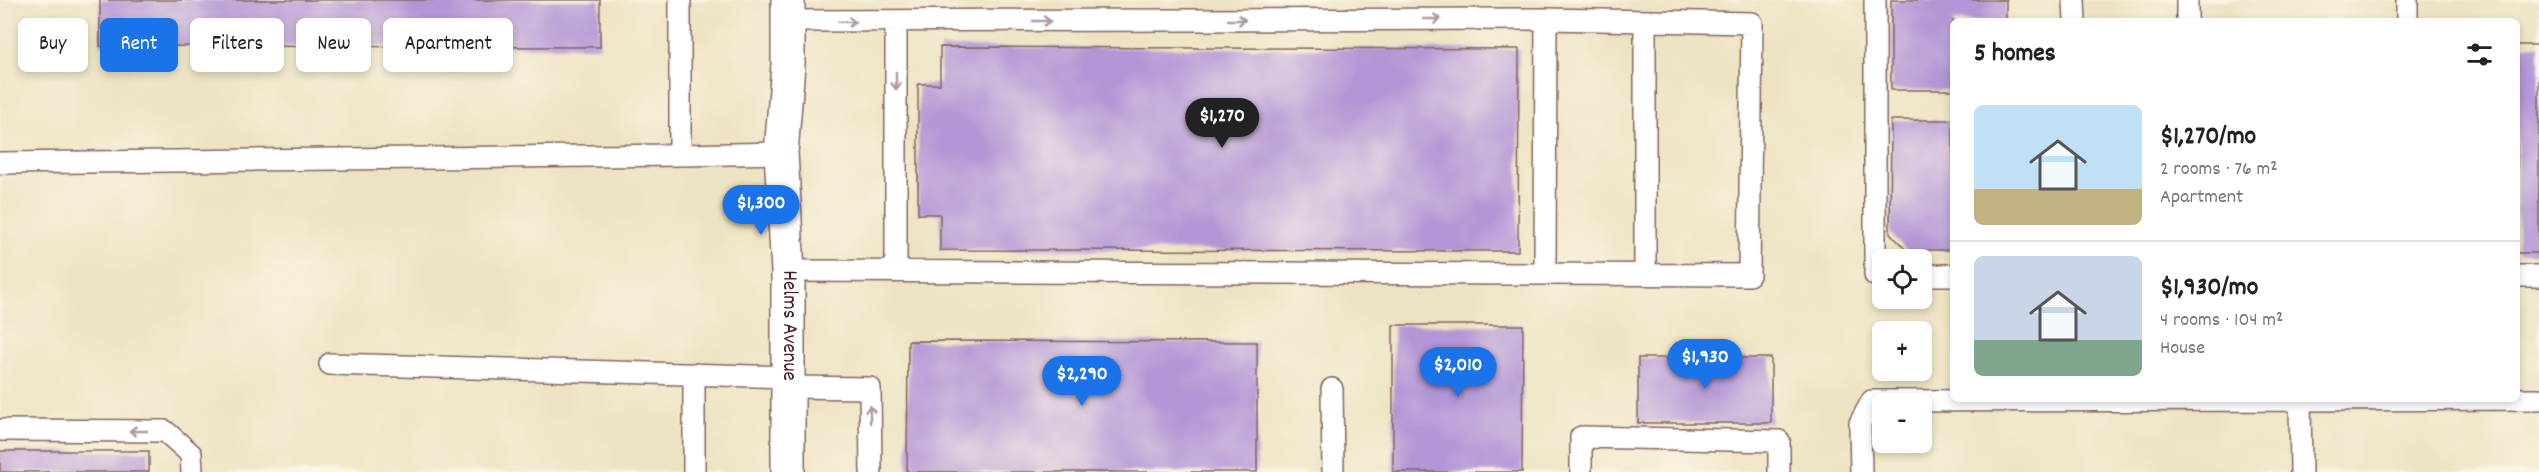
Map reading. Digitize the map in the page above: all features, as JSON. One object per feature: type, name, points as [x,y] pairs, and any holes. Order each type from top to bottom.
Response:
[{"type":"street","name":"Helms Avenue","points":[[788,11],[788,65],[781,153],[788,271],[788,472]]},
{"type":"lane","points":[[680,0],[680,155]]},
{"type":"lane","points":[[1875,0],[1875,249]]},
{"type":"lane","points":[[2074,0],[2075,18]]},
{"type":"lane","points":[[2187,0],[2187,18]]},
{"type":"lane","points":[[2407,0],[2407,18]]},
{"type":"lane","points":[[788,11],[896,22],[1546,19],[1752,23],[1749,275],[788,271]]},
{"type":"lane","points":[[1545,274],[1546,19]]},
{"type":"lane","points":[[1645,21],[1645,274]]},
{"type":"lane","points":[[896,22],[896,271]]},
{"type":"lane","points":[[0,163],[781,153]]},
{"type":"lane","points":[[1932,275],[1950,275]]},
{"type":"lane","points":[[2520,276],[2539,276]]},
{"type":"lane","points":[[330,364],[694,374],[870,388],[871,472]]},
{"type":"lane","points":[[694,374],[694,472]]},
{"type":"lane","points":[[1332,389],[1333,472]]},
{"type":"lane","points":[[2520,399],[2539,399]]},
{"type":"lane","points":[[1861,472],[1860,423],[1872,401],[1950,401]]},
{"type":"lane","points":[[2300,402],[2301,472]]},
{"type":"lane","points":[[0,430],[165,431],[191,454],[192,472]]},
{"type":"lane","points":[[1581,472],[1581,437],[1779,441],[1779,472]]},
{"type":"building","points":[[100,0],[600,0],[600,47],[513,47],[513,18],[383,18],[383,47],[371,47],[371,18],[296,18],[296,46],[284,46],[284,18],[190,18],[190,46],[178,46],[178,18],[100,18]]},
{"type":"building","points":[[1891,0],[2006,0],[2006,18],[1950,18],[1950,90],[1891,90]]},
{"type":"building","points":[[2520,45],[2539,45],[2539,253],[2520,253]]},
{"type":"building","points":[[940,47],[1519,49],[1518,251],[940,250],[940,214],[918,214],[918,84],[940,84]]},
{"type":"building","points":[[1891,120],[1950,120],[1950,250],[1905,249],[1890,233]]},
{"type":"building","points":[[1393,325],[1523,325],[1522,472],[1393,472]]},
{"type":"building","points":[[908,341],[1257,342],[1257,472],[907,472]]},
{"type":"building","points":[[1638,358],[1771,358],[1771,423],[1638,423]]},
{"type":"building","points":[[0,451],[149,451],[149,472],[0,472]]}]
